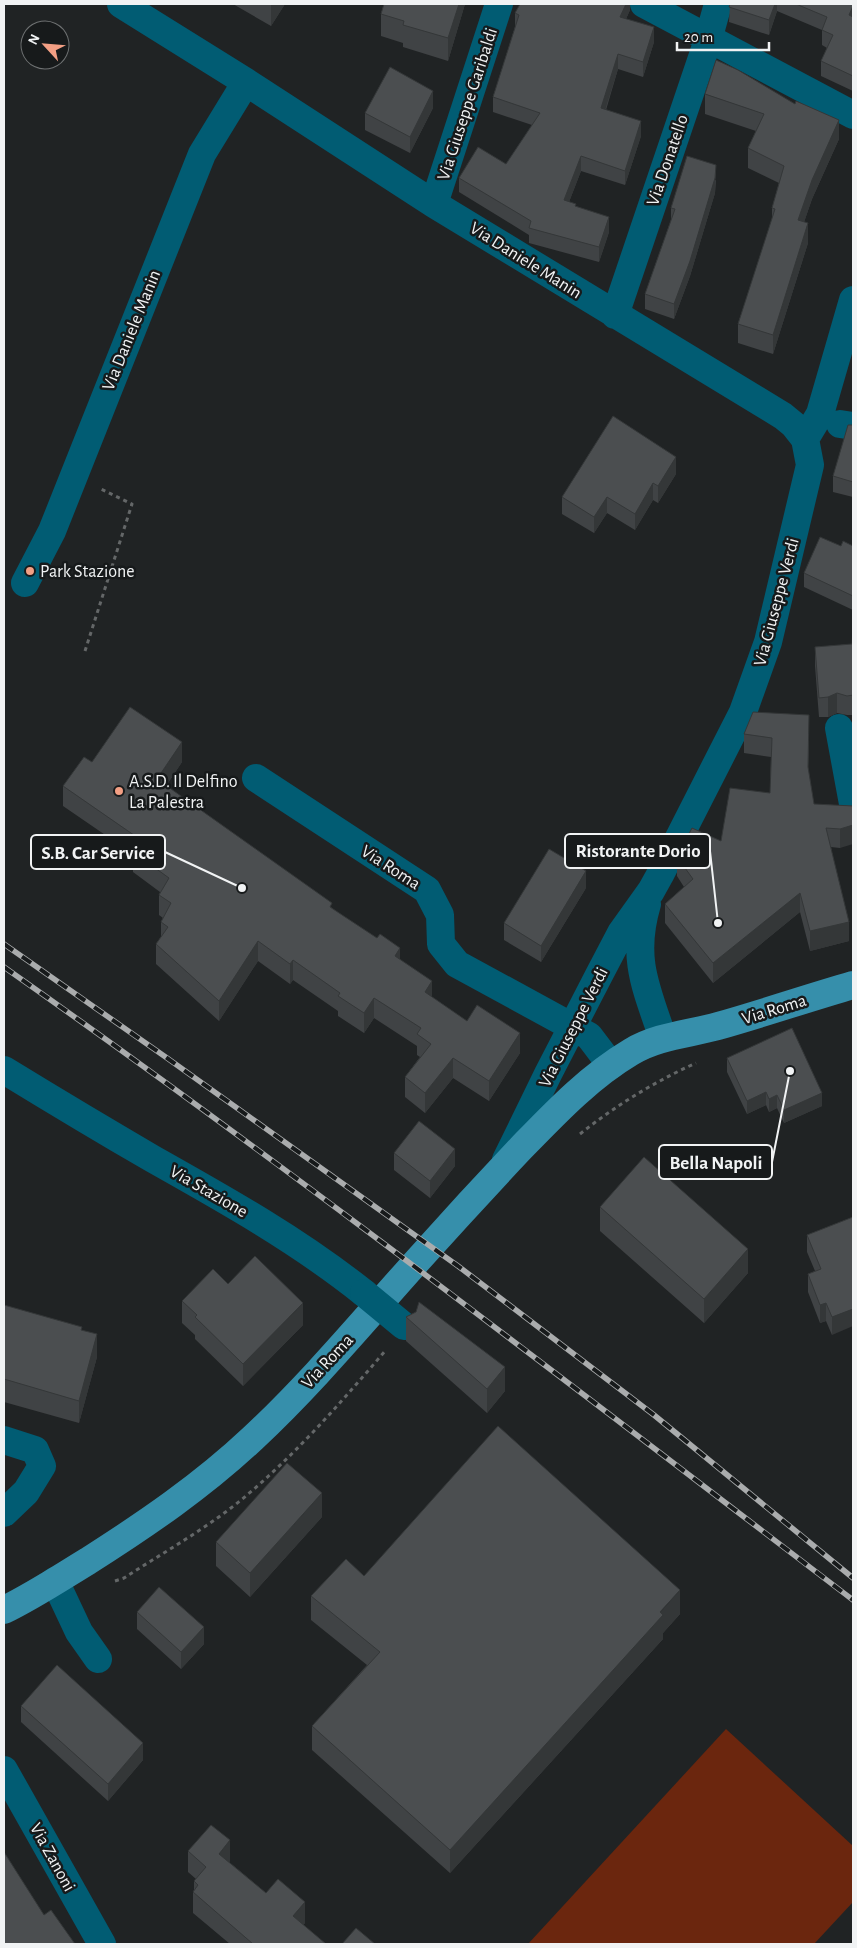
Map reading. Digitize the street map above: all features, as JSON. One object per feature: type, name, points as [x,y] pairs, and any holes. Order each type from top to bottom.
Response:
[{"type":"main road","name":"Via Roma","points":[[4,1610],[55,1581],[162,1513],[196,1488],[254,1438],[329,1361],[503,1167],[573,1095],[611,1065],[645,1044],[663,1038],[719,1026],[853,985]]},
{"type":"street","name":"Via Daniele Manin","points":[[121,4],[246,82],[434,204],[783,416],[794,425],[805,439]]},
{"type":"street","name":"Via Giuseppe Garibaldi","points":[[434,204],[499,4]]},
{"type":"street","points":[[644,4],[708,40],[853,115]]},
{"type":"street","name":"Via Donatello","points":[[615,315],[708,40],[718,4]]},
{"type":"street","name":"Via Daniele Manin","points":[[25,583],[52,530],[202,154],[246,82]]},
{"type":"street","points":[[805,439],[820,414],[853,300]]},
{"type":"street","name":"Via Giuseppe Verdi","points":[[503,1167],[572,1026],[621,934],[651,891],[699,802],[743,712],[764,650],[786,571],[810,465],[805,439]]},
{"type":"street","points":[[839,728],[853,804]]},
{"type":"street","name":"Via Roma","points":[[256,778],[427,890],[440,915],[441,944],[458,964],[589,1036],[611,1065]]},
{"type":"street","name":"Via Giuseppe Verdi","points":[[651,891],[639,940],[639,962],[663,1038]]},
{"type":"street","name":"Via Stazione","points":[[4,1070],[108,1133],[235,1206],[295,1244],[364,1293],[404,1326]]},
{"type":"street","points":[[4,1440],[35,1450],[42,1466],[26,1492],[4,1513]]},
{"type":"street","points":[[55,1581],[79,1632],[98,1658]]},
{"type":"street","name":"Via Zanoni","points":[[4,1770],[102,1944]]},
{"type":"path","points":[[73,476],[132,504],[85,651]]},
{"type":"path","points":[[579,1134],[601,1117],[637,1094],[697,1062]]},
{"type":"shaded area","points":[[726,1729],[853,1846],[853,1902],[814,1944],[528,1944]]},
{"type":"building","points":[[384,4],[459,4],[448,38],[403,25],[404,21],[381,14]]},
{"type":"building","points":[[520,4],[626,4],[620,17],[654,27],[643,62],[618,54],[601,108],[641,121],[625,171],[581,156],[564,200],[576,204],[575,206],[609,217],[599,247],[529,228],[531,221],[459,178],[478,147],[506,164],[540,113],[493,97],[519,15],[515,13]]},
{"type":"building","points":[[730,4],[775,4],[769,20],[729,7]]},
{"type":"building","points":[[796,4],[853,4],[849,15],[853,17],[853,76],[821,61],[833,35],[822,30],[827,17]]},
{"type":"building","points":[[716,60],[738,70],[795,104],[796,101],[839,120],[812,180],[798,220],[808,223],[773,335],[738,324],[775,209],[772,208],[784,166],[748,148],[764,114],[705,94]]},
{"type":"building","points":[[390,67],[433,91],[410,137],[365,113]]},
{"type":"building","points":[[687,156],[716,165],[715,178],[690,261],[674,304],[645,294],[675,209],[671,208]]},
{"type":"building","points":[[613,416],[676,457],[658,486],[653,483],[635,514],[607,497],[594,517],[562,497]]},
{"type":"building","points":[[848,425],[853,425],[853,482],[833,476]]},
{"type":"building","points":[[820,537],[841,546],[843,541],[853,546],[853,596],[804,573]]},
{"type":"building","points":[[853,629],[853,695],[847,696],[837,693],[819,698],[815,647],[852,644]]},
{"type":"building","points":[[130,707],[182,742],[157,779],[332,903],[330,907],[377,938],[380,934],[400,948],[395,956],[432,981],[425,992],[467,1021],[477,1005],[520,1033],[489,1081],[453,1058],[425,1093],[405,1077],[431,1044],[417,1034],[421,1028],[374,998],[364,1013],[338,996],[340,993],[293,960],[290,964],[258,941],[219,1001],[156,944],[168,927],[161,922],[171,903],[159,895],[169,878],[133,852],[141,840],[63,786],[84,757],[92,762]]},
{"type":"building","points":[[753,712],[809,715],[808,767],[814,804],[853,806],[853,825],[840,829],[826,828],[849,922],[810,931],[800,893],[713,963],[665,904],[693,879],[677,857],[692,828],[721,841],[730,788],[770,793],[772,738],[744,734]]},
{"type":"building","points":[[549,849],[586,871],[541,946],[504,923]]},
{"type":"building","points":[[792,1028],[822,1093],[784,1110],[777,1095],[769,1099],[766,1092],[747,1101],[727,1058]]},
{"type":"building","points":[[419,1121],[455,1149],[430,1181],[394,1153]]},
{"type":"building","points":[[644,1157],[748,1249],[704,1299],[600,1207]]},
{"type":"building","points":[[853,1217],[853,1309],[832,1317],[826,1303],[820,1305],[808,1274],[821,1269],[807,1235]]},
{"type":"building","points":[[255,1256],[303,1303],[243,1364],[195,1317],[197,1315],[182,1301],[213,1269],[228,1284]]},
{"type":"building","points":[[419,1302],[505,1367],[487,1389],[406,1317],[416,1312]]},
{"type":"building","points":[[4,1305],[82,1327],[81,1330],[97,1334],[79,1401],[4,1379]]},
{"type":"building","points":[[498,1426],[680,1590],[660,1612],[663,1615],[450,1850],[312,1726],[380,1652],[311,1596],[346,1559],[364,1576]]},
{"type":"building","points":[[287,1463],[322,1493],[250,1573],[216,1542]]},
{"type":"building","points":[[159,1587],[204,1627],[181,1652],[137,1612]]},
{"type":"building","points":[[57,1665],[143,1743],[108,1784],[21,1706]]},
{"type":"building","points":[[211,1825],[230,1840],[219,1854],[266,1893],[278,1879],[305,1902],[293,1916],[326,1944],[253,1944],[193,1892],[198,1885],[194,1881],[206,1867],[188,1851]]},
{"type":"building","points":[[4,1852],[44,1915],[51,1910],[75,1944],[4,1944]]},
{"type":"building","points":[[356,1928],[375,1944],[342,1944]]},
{"type":"railway","points":[[4,944],[458,1266],[654,1415],[853,1578]]},
{"type":"railway","points":[[4,967],[326,1200],[853,1600]]},
{"type":"place","name":"Park Stazione","points":[[30,571]]},
{"type":"place","name":"A.S.D. Il Delfino La Palestra","points":[[119,791]]},
{"type":"place","name":"S.B. Car Service","points":[[242,888]]},
{"type":"place","name":"Ristorante Dorio","points":[[718,923]]},
{"type":"place","name":"Bella Napoli","points":[[790,1071]]}]
